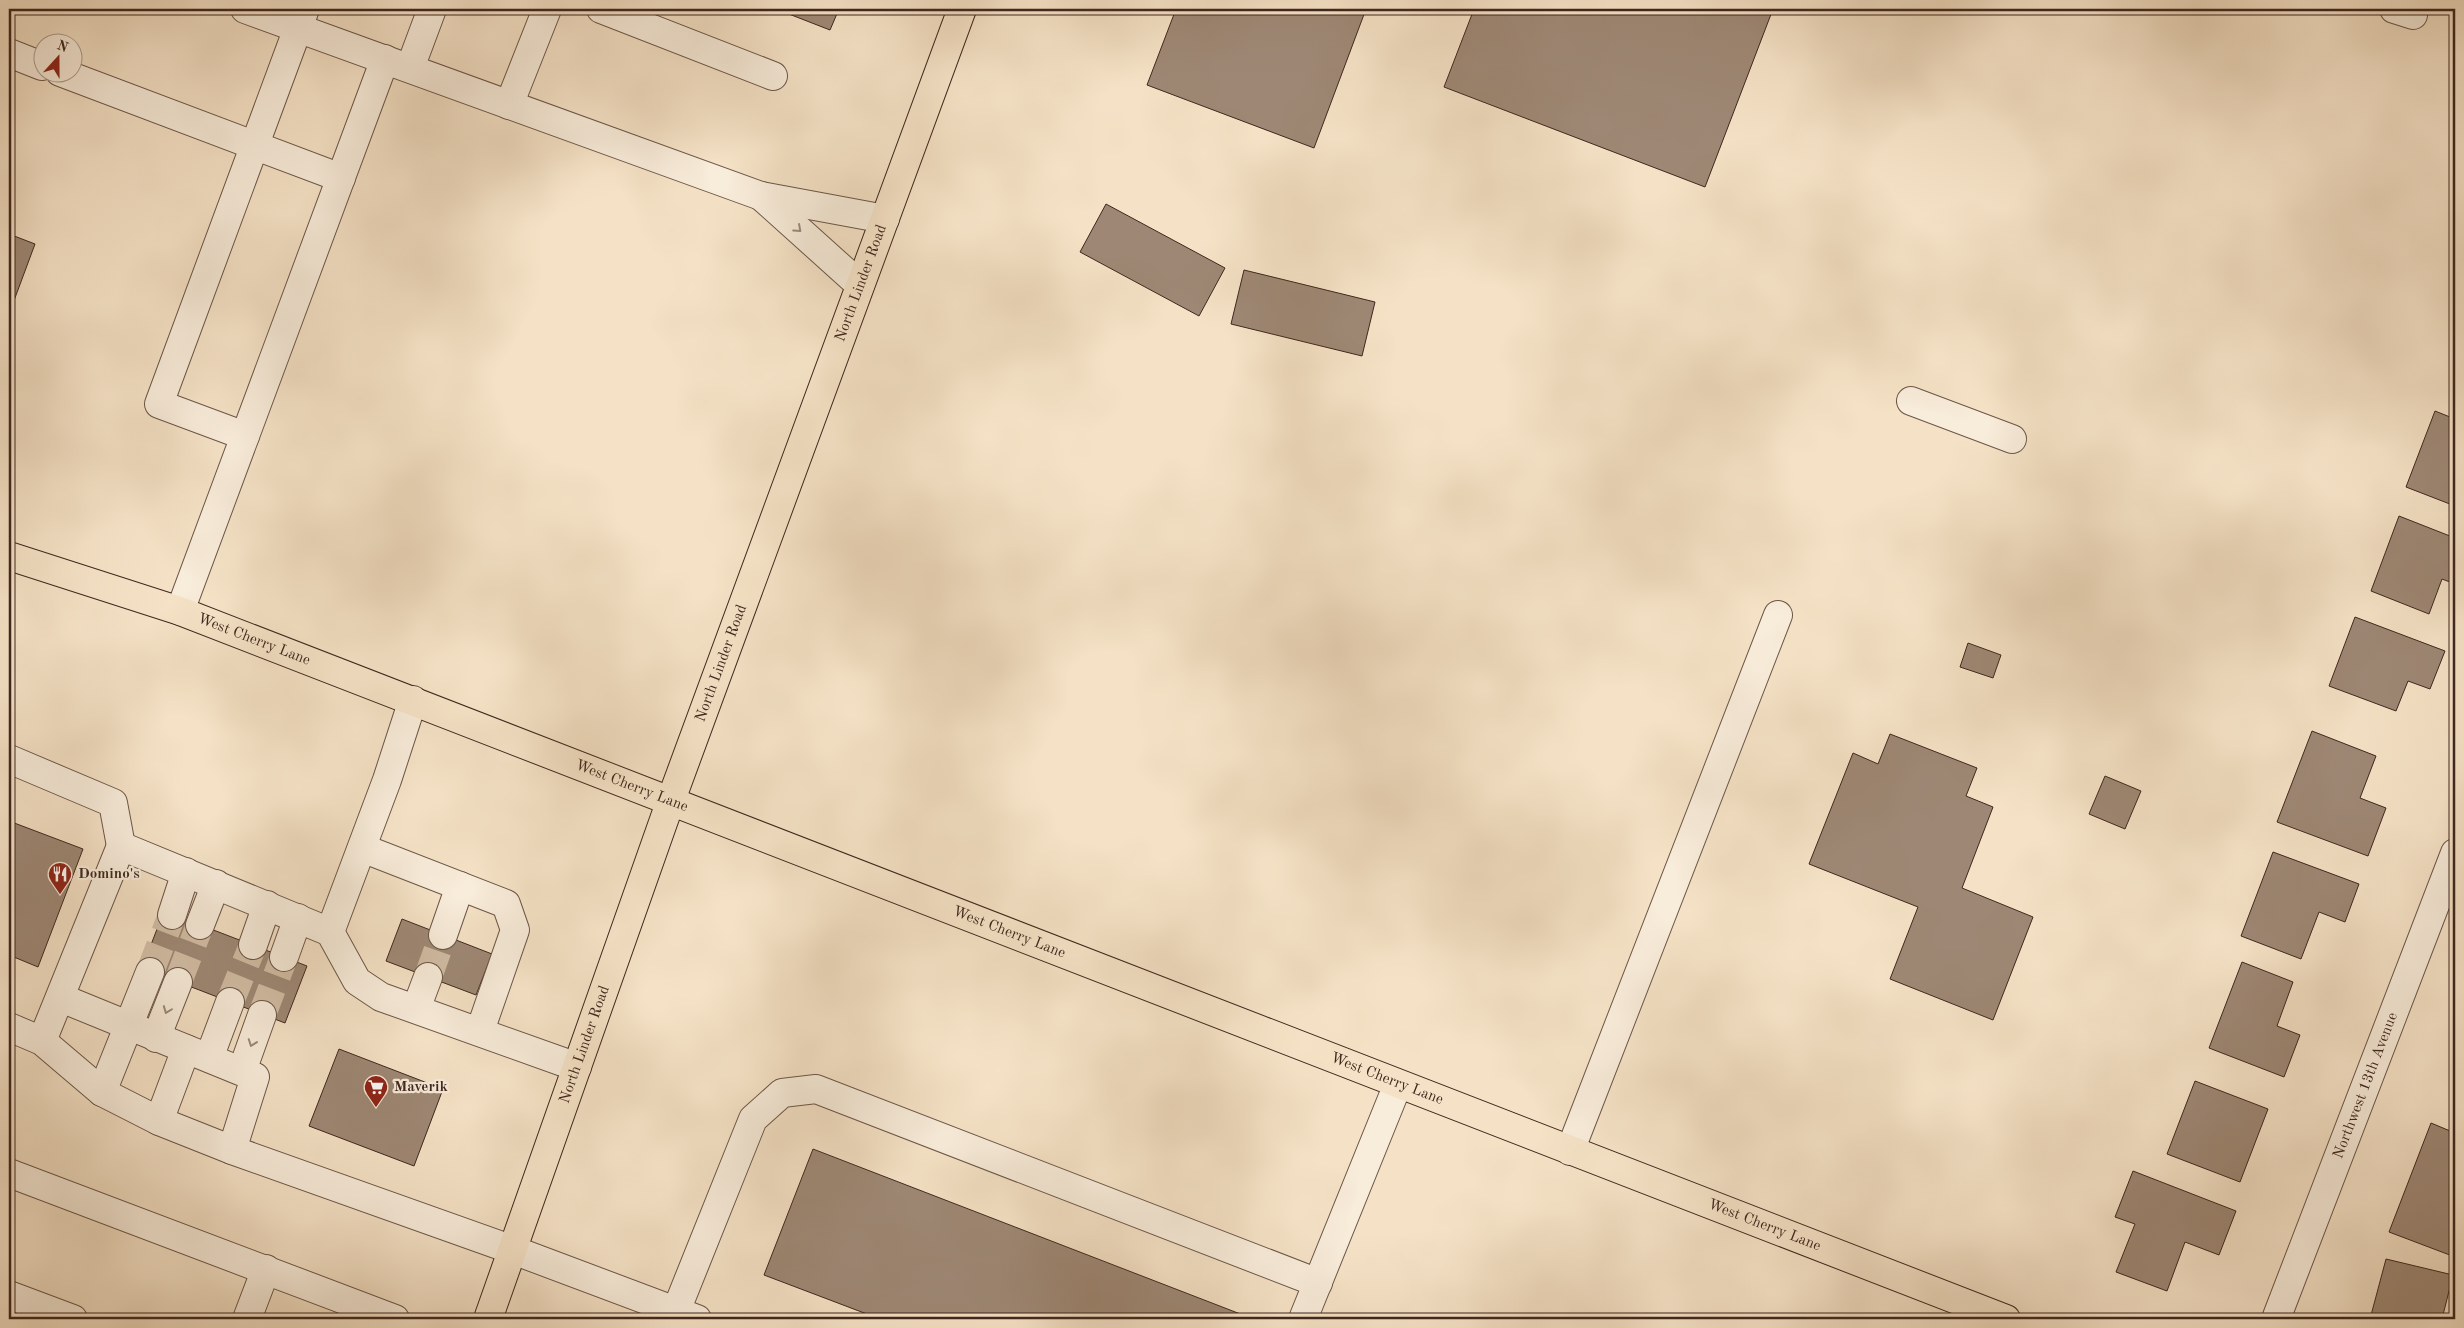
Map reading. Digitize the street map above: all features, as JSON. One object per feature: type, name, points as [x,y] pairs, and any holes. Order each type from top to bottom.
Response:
[{"type":"main road","name":"North Linder Road","points":[[488,1319],[671,800],[962,9]]},
{"type":"main road","name":"West Cherry Lane","points":[[9,556],[180,611],[413,700],[2006,1319]]},
{"type":"street","points":[[245,9],[302,19],[385,59],[761,196],[885,219]]},
{"type":"street","points":[[410,68],[432,9]]},
{"type":"street","points":[[510,104],[547,9]]},
{"type":"street","points":[[601,9],[773,76]]},
{"type":"street","points":[[246,436],[159,404],[302,19]]},
{"type":"street","points":[[9,53],[32,62]]},
{"type":"street","points":[[180,611],[385,59]]},
{"type":"street","points":[[82,80],[341,178]]},
{"type":"street","points":[[761,196],[860,285]]},
{"type":"street","points":[[1911,401],[2012,439]]},
{"type":"street","points":[[1570,1151],[1778,615]]},
{"type":"street","points":[[330,932],[387,780],[413,700]]},
{"type":"street","points":[[9,759],[113,803],[121,846],[42,1041]]},
{"type":"street","points":[[121,846],[330,932],[357,981],[381,997],[577,1067]]},
{"type":"street","points":[[362,848],[506,904],[515,930],[480,1031]]},
{"type":"street","name":"Northwest 13th Avenue","points":[[2276,1319],[2455,853]]},
{"type":"street","points":[[172,914],[186,872]]},
{"type":"street","points":[[200,926],[216,884]]},
{"type":"street","points":[[443,935],[460,886]]},
{"type":"street","points":[[253,946],[267,905]]},
{"type":"street","points":[[284,958],[298,918]]},
{"type":"street","points":[[102,1092],[150,972]]},
{"type":"street","points":[[416,1009],[428,977]]},
{"type":"street","points":[[156,1038],[178,982]]},
{"type":"street","points":[[61,998],[255,1077],[232,1150]]},
{"type":"street","points":[[160,1121],[197,1054],[230,1002]]},
{"type":"street","points":[[242,1071],[262,1015]]},
{"type":"street","points":[[9,1027],[42,1041],[102,1092],[160,1121],[232,1150],[513,1250],[687,1315],[752,1119],[782,1092],[816,1089],[1318,1283]]},
{"type":"street","points":[[1303,1319],[1398,1084]]},
{"type":"street","points":[[9,1173],[395,1319]]},
{"type":"street","points":[[247,1319],[266,1269]]},
{"type":"street","points":[[9,1295],[73,1319]]},
{"type":"building","points":[[776,9],[839,9],[830,30]]},
{"type":"building","points":[[1176,9],[1366,9],[1314,148],[1147,85]]},
{"type":"building","points":[[1474,9],[1773,9],[1705,187],[1444,87]]},
{"type":"building","points":[[1106,204],[1225,268],[1199,316],[1080,252]]},
{"type":"building","points":[[9,234],[35,244],[9,314]]},
{"type":"building","points":[[1244,270],[1375,302],[1362,356],[1231,324]]},
{"type":"building","points":[[2435,411],[2455,419],[2455,506],[2406,487]]},
{"type":"building","points":[[2399,516],[2455,538],[2455,584],[2442,579],[2429,614],[2371,591]]},
{"type":"building","points":[[2355,617],[2445,651],[2430,689],[2408,681],[2396,711],[2329,686]]},
{"type":"building","points":[[1968,643],[2001,655],[1993,678],[1960,667]]},
{"type":"building","points":[[2312,731],[2376,756],[2360,798],[2386,808],[2368,856],[2277,822]]},
{"type":"building","points":[[1890,734],[1977,768],[1966,796],[1993,807],[1962,888],[2033,917],[1993,1020],[1890,979],[1918,907],[1809,864],[1853,753],[1878,764]]},
{"type":"building","points":[[2105,776],[2141,791],[2125,829],[2089,814]]},
{"type":"building","points":[[9,821],[83,849],[38,967],[9,955]]},
{"type":"building","points":[[2273,852],[2359,884],[2345,922],[2319,912],[2301,959],[2241,936]]},
{"type":"building","points":[[164,911],[307,966],[285,1023],[142,968]]},
{"type":"building","points":[[402,919],[492,954],[476,995],[386,961]]},
{"type":"building","points":[[2242,962],[2293,982],[2277,1026],[2300,1035],[2284,1077],[2209,1048]]},
{"type":"building","name":"Maverik","points":[[339,1049],[443,1089],[414,1166],[309,1126]]},
{"type":"building","points":[[2195,1081],[2268,1109],[2240,1182],[2167,1154]]},
{"type":"building","points":[[2431,1123],[2455,1133],[2455,1257],[2389,1232]]},
{"type":"building","points":[[813,1149],[1243,1315],[1242,1319],[880,1319],[764,1275]]},
{"type":"building","points":[[2133,1171],[2236,1211],[2219,1255],[2185,1242],[2167,1291],[2116,1272],[2135,1224],[2115,1217]]},
{"type":"building","points":[[2386,1259],[2453,1275],[2442,1319],[2370,1319]]},
{"type":"tunnel","points":[[150,972],[172,915]]},
{"type":"tunnel","points":[[178,982],[200,925]]},
{"type":"tunnel","points":[[428,977],[443,935]]},
{"type":"tunnel","points":[[230,1002],[253,945]]},
{"type":"tunnel","points":[[262,1015],[284,957]]},
{"type":"place","name":"Domino's","points":[[60,895]]},
{"type":"place","name":"Maverik","points":[[376,1108]]}]
